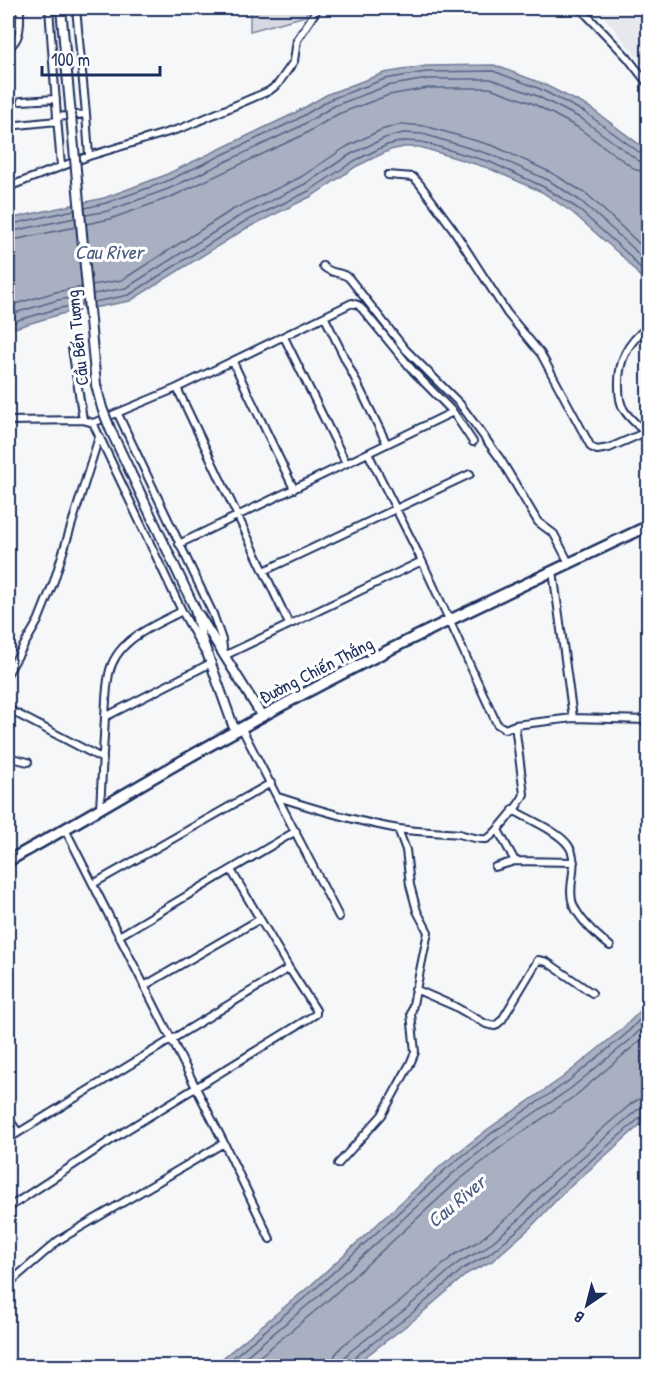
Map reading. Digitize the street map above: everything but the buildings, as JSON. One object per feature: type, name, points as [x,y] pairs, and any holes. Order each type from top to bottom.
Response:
[{"type":"main road","name":"Đường Chiến Thắng","points":[[8,861],[262,716],[448,620],[648,526]]},
{"type":"street","points":[[8,48],[18,37],[20,8]]},
{"type":"street","points":[[49,8],[61,166]]},
{"type":"street","name":"Cầu Bến Tượng","points":[[61,8],[96,385],[111,431],[195,609]]},
{"type":"street","points":[[76,8],[89,156]]},
{"type":"street","points":[[8,187],[89,156],[182,128],[269,91],[278,84],[294,61],[297,40],[318,8]]},
{"type":"street","points":[[580,8],[648,84]]},
{"type":"street","points":[[21,101],[56,99]]},
{"type":"street","points":[[8,126],[86,114]]},
{"type":"street","points":[[388,175],[413,177],[439,209],[507,313],[541,354],[591,447],[597,450],[646,436],[622,407],[619,384],[623,356],[636,336],[648,327]]},
{"type":"street","points":[[323,266],[331,273],[346,275],[349,278],[414,359],[460,404],[501,460],[538,522],[554,534],[569,564]]},
{"type":"street","points":[[8,421],[83,420],[93,423],[177,388],[352,303],[358,305],[414,372],[453,412],[473,442]]},
{"type":"street","points":[[325,318],[387,444]]},
{"type":"street","points":[[284,337],[346,463]]},
{"type":"street","points":[[72,348],[83,420]]},
{"type":"street","points":[[233,362],[294,489]]},
{"type":"street","points":[[177,388],[289,624]]},
{"type":"street","points":[[180,544],[453,412]]},
{"type":"street","points":[[118,414],[213,614],[222,640],[224,656]]},
{"type":"street","points":[[93,423],[182,612],[211,663]]},
{"type":"street","points":[[8,673],[38,621],[54,581],[99,437]]},
{"type":"street","points":[[369,453],[497,724],[505,729],[515,725],[573,718],[648,720]]},
{"type":"street","points":[[264,571],[470,474]]},
{"type":"street","points":[[224,656],[422,561]]},
{"type":"street","points":[[553,571],[573,718]]},
{"type":"street","points":[[195,609],[262,716]]},
{"type":"street","points":[[195,609],[201,636],[238,729],[271,783],[339,916]]},
{"type":"street","points":[[100,810],[109,672],[130,639],[182,612]]},
{"type":"street","points":[[105,717],[211,663]]},
{"type":"street","points":[[8,709],[103,759]]},
{"type":"street","points":[[278,797],[316,810],[398,829],[459,834],[485,839],[498,830],[522,800],[524,794],[515,725]]},
{"type":"street","points":[[8,757],[28,762]]},
{"type":"street","points":[[93,884],[271,783]]},
{"type":"street","points":[[513,810],[570,846],[574,862],[573,903],[588,926],[610,946]]},
{"type":"street","points":[[65,829],[270,1239]]},
{"type":"street","points":[[338,1164],[381,1115],[415,1052],[411,1014],[428,932],[417,911],[410,885],[406,850],[398,829]]},
{"type":"street","points":[[498,830],[515,861]]},
{"type":"street","points":[[119,936],[296,831]]},
{"type":"street","points":[[495,867],[515,861],[574,862]]},
{"type":"street","points":[[8,1208],[53,1177],[314,1017],[316,1010],[231,870]]},
{"type":"street","points":[[144,986],[260,918]]},
{"type":"street","points":[[415,989],[454,1006],[486,1024],[495,1026],[502,1020],[538,960],[547,962],[592,993]]},
{"type":"street","points":[[8,1138],[289,968]]},
{"type":"street","points":[[8,1118],[18,1132]]},
{"type":"street","points":[[8,1284],[59,1240],[224,1143]]},
{"type":"shaded area","points":[[250,8],[310,8],[305,16],[250,31]]},
{"type":"shaded area","points":[[596,8],[648,8],[648,70],[610,24]]},
{"type":"water","name":"Cau River","points":[[494,65],[541,83],[589,107],[648,151],[648,286],[624,258],[573,213],[542,192],[488,168],[420,147],[404,147],[390,150],[357,166],[312,196],[245,229],[130,301],[61,314],[8,330],[8,219],[104,198],[163,176],[293,114],[328,94],[384,73],[426,66]]},
{"type":"water","name":"Cau River","points":[[648,1003],[648,1118],[563,1193],[530,1228],[492,1261],[468,1273],[415,1319],[353,1366],[213,1366],[311,1285],[443,1164],[488,1129],[562,1078],[621,1030]]}]
